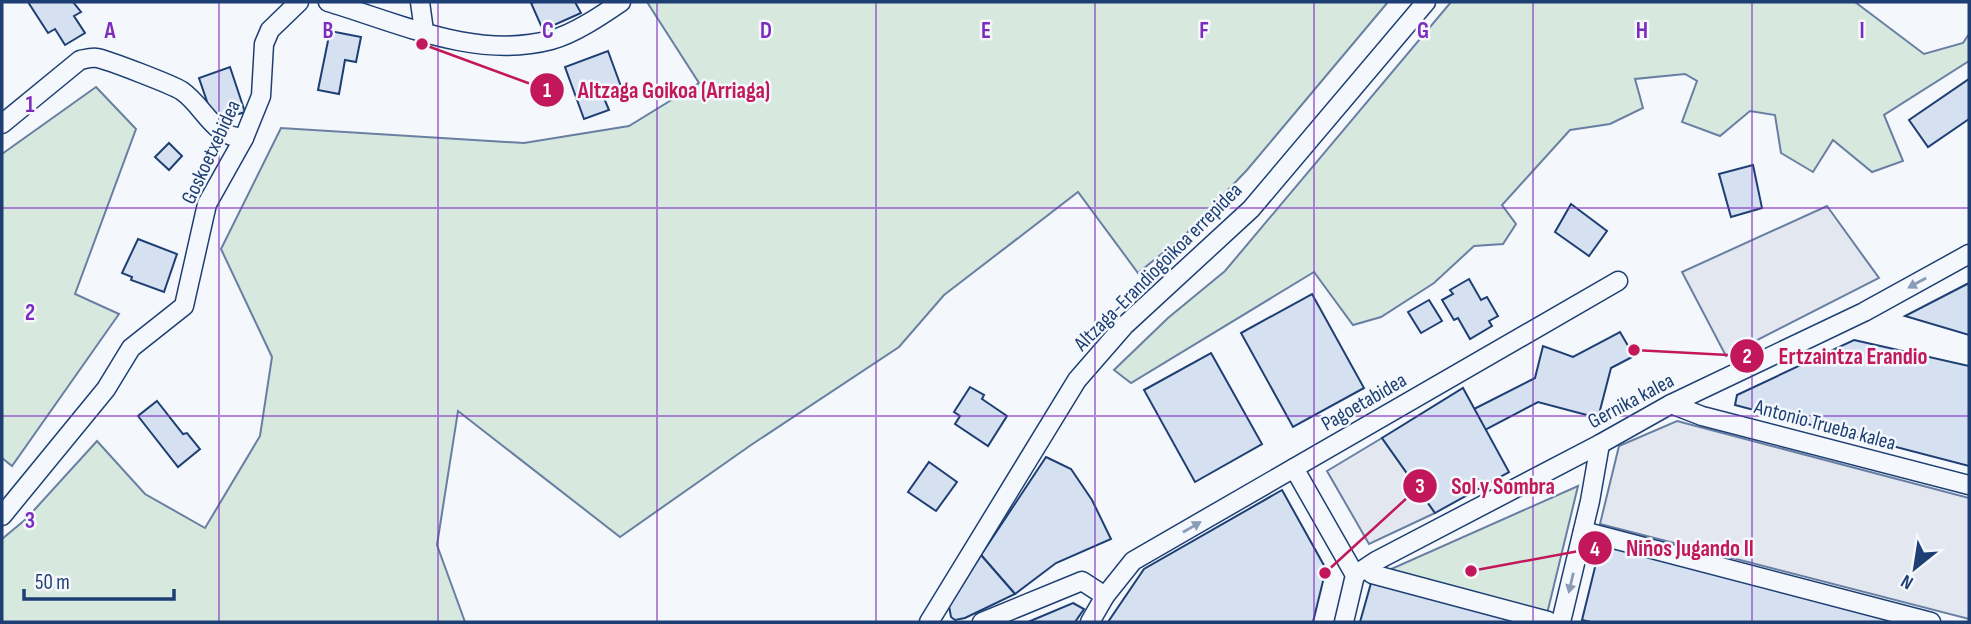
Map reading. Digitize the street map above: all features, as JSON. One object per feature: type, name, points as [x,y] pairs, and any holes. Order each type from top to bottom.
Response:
[{"type":"street","name":"Goskoetxebidea","points":[[2,516],[98,399],[131,348],[184,306],[207,204],[244,138],[261,96],[264,44],[270,30],[299,2]]},
{"type":"street","points":[[328,2],[462,43],[499,47],[552,40],[601,16],[621,2]]},
{"type":"street","points":[[420,2],[424,31]]},
{"type":"street","name":"Altzaga-Erandiogoikoa errepidea","points":[[929,622],[1077,380],[1124,326],[1251,209],[1426,2]]},
{"type":"street","points":[[2,124],[80,60],[96,58],[180,89],[193,99],[218,130],[232,138],[244,138]]},
{"type":"street","name":"Gernika kalea","points":[[1364,574],[1376,561],[1671,404],[1864,312],[1969,254]]},
{"type":"street","name":"Pagoetabidea","points":[[1105,596],[1133,561],[1618,281]]},
{"type":"street","name":"Antonio Trueba kalea","points":[[1671,404],[1702,416],[1969,485]]},
{"type":"street","points":[[1294,468],[1364,574],[1561,621],[1583,531],[1600,444]]},
{"type":"street","points":[[1583,531],[1931,622]]},
{"type":"street","points":[[1344,622],[1364,574]]},
{"type":"street","points":[[982,622],[1082,581],[1105,596],[1090,622]]},
{"type":"shaded area","points":[[647,2],[1388,2],[1247,170],[1185,235],[1138,273],[1078,192],[944,295],[899,347],[751,445],[620,537],[458,411],[437,545],[465,622],[2,622],[2,539],[26,519],[97,441],[145,494],[205,528],[260,436],[272,357],[221,249],[281,128],[524,143],[629,126],[699,83]]},
{"type":"shaded area","points":[[1451,2],[1855,2],[1924,54],[1963,43],[1969,34],[1969,61],[1884,115],[1903,161],[1872,172],[1833,140],[1813,172],[1781,153],[1775,115],[1750,111],[1720,136],[1682,122],[1697,81],[1685,74],[1635,79],[1643,108],[1610,124],[1570,130],[1502,205],[1516,224],[1503,244],[1474,246],[1434,283],[1381,317],[1353,325],[1314,272],[1131,383],[1114,370],[1168,318],[1225,271]]},
{"type":"shaded area","points":[[96,87],[136,129],[75,294],[119,314],[12,466],[2,458],[2,154]]},
{"type":"shaded area","points":[[1827,206],[1879,278],[1726,356],[1682,272]]},
{"type":"shaded area","points":[[1677,421],[1969,498],[1969,619],[1600,524],[1619,446]]},
{"type":"shaded area","points":[[1382,438],[1435,513],[1369,544],[1327,471]]},
{"type":"shaded area","points":[[1578,486],[1546,618],[1380,574]]},
{"type":"building","points":[[28,2],[73,2],[81,12],[74,16],[85,33],[65,45],[55,29],[48,33]]},
{"type":"building","points":[[575,2],[581,13],[543,30],[531,3]]},
{"type":"building","points":[[330,31],[361,37],[356,62],[345,60],[339,94],[318,90]]},
{"type":"building","points":[[608,51],[623,92],[604,98],[609,110],[584,119],[565,67]]},
{"type":"building","points":[[230,67],[245,112],[214,122],[199,78]]},
{"type":"building","points":[[1969,79],[1969,119],[1928,147],[1909,120]]},
{"type":"building","points":[[169,143],[182,156],[169,170],[155,157]]},
{"type":"building","points":[[1753,165],[1762,208],[1731,217],[1719,174]]},
{"type":"building","points":[[1571,204],[1607,231],[1589,256],[1555,232]]},
{"type":"building","points":[[138,239],[177,254],[164,292],[131,280],[132,277],[122,273]]},
{"type":"building","points":[[1469,279],[1481,300],[1487,297],[1498,316],[1489,321],[1492,326],[1470,339],[1458,318],[1454,320],[1442,300],[1453,294],[1450,290]]},
{"type":"building","points":[[1969,283],[1969,335],[1905,316]]},
{"type":"building","points":[[1312,294],[1364,388],[1293,427],[1241,333]]},
{"type":"building","points":[[1429,300],[1442,321],[1421,333],[1408,312]]},
{"type":"building","points":[[1620,332],[1634,356],[1611,368],[1598,418],[1538,402],[1485,430],[1474,409],[1535,378],[1543,346],[1573,357]]},
{"type":"building","points":[[1854,340],[1969,366],[1969,466],[1735,405],[1737,395]]},
{"type":"building","points":[[1211,353],[1262,444],[1195,482],[1144,390]]},
{"type":"building","points":[[970,387],[984,395],[982,399],[1007,416],[988,446],[955,424],[960,416],[954,412]]},
{"type":"building","points":[[1463,388],[1509,472],[1435,513],[1382,438]]},
{"type":"building","points":[[157,401],[183,434],[187,433],[200,449],[178,467],[138,416]]},
{"type":"building","points":[[1046,457],[1071,469],[1092,500],[1111,539],[1056,563],[1015,594],[981,555]]},
{"type":"building","points":[[929,462],[957,482],[936,511],[908,492]]},
{"type":"building","points":[[1282,490],[1326,569],[1313,622],[1108,622],[1144,569]]},
{"type":"building","points":[[1601,543],[1903,622],[1582,620]]},
{"type":"building","points":[[981,555],[1015,594],[965,618],[955,620],[951,617],[949,606]]},
{"type":"building","points":[[1373,576],[1543,622],[1360,622]]},
{"type":"building","points":[[1073,603],[1084,609],[1075,622],[1028,622]]},
{"type":"place","name":"Altzaga Goikoa (Arriaga)","points":[[422,44]]},
{"type":"place","name":"Ertzaintza Erandio","points":[[1634,350]]},
{"type":"place","name":"Niños Jugando II","points":[[1471,571]]},
{"type":"place","name":"Sol y Sombra","points":[[1325,573]]}]
